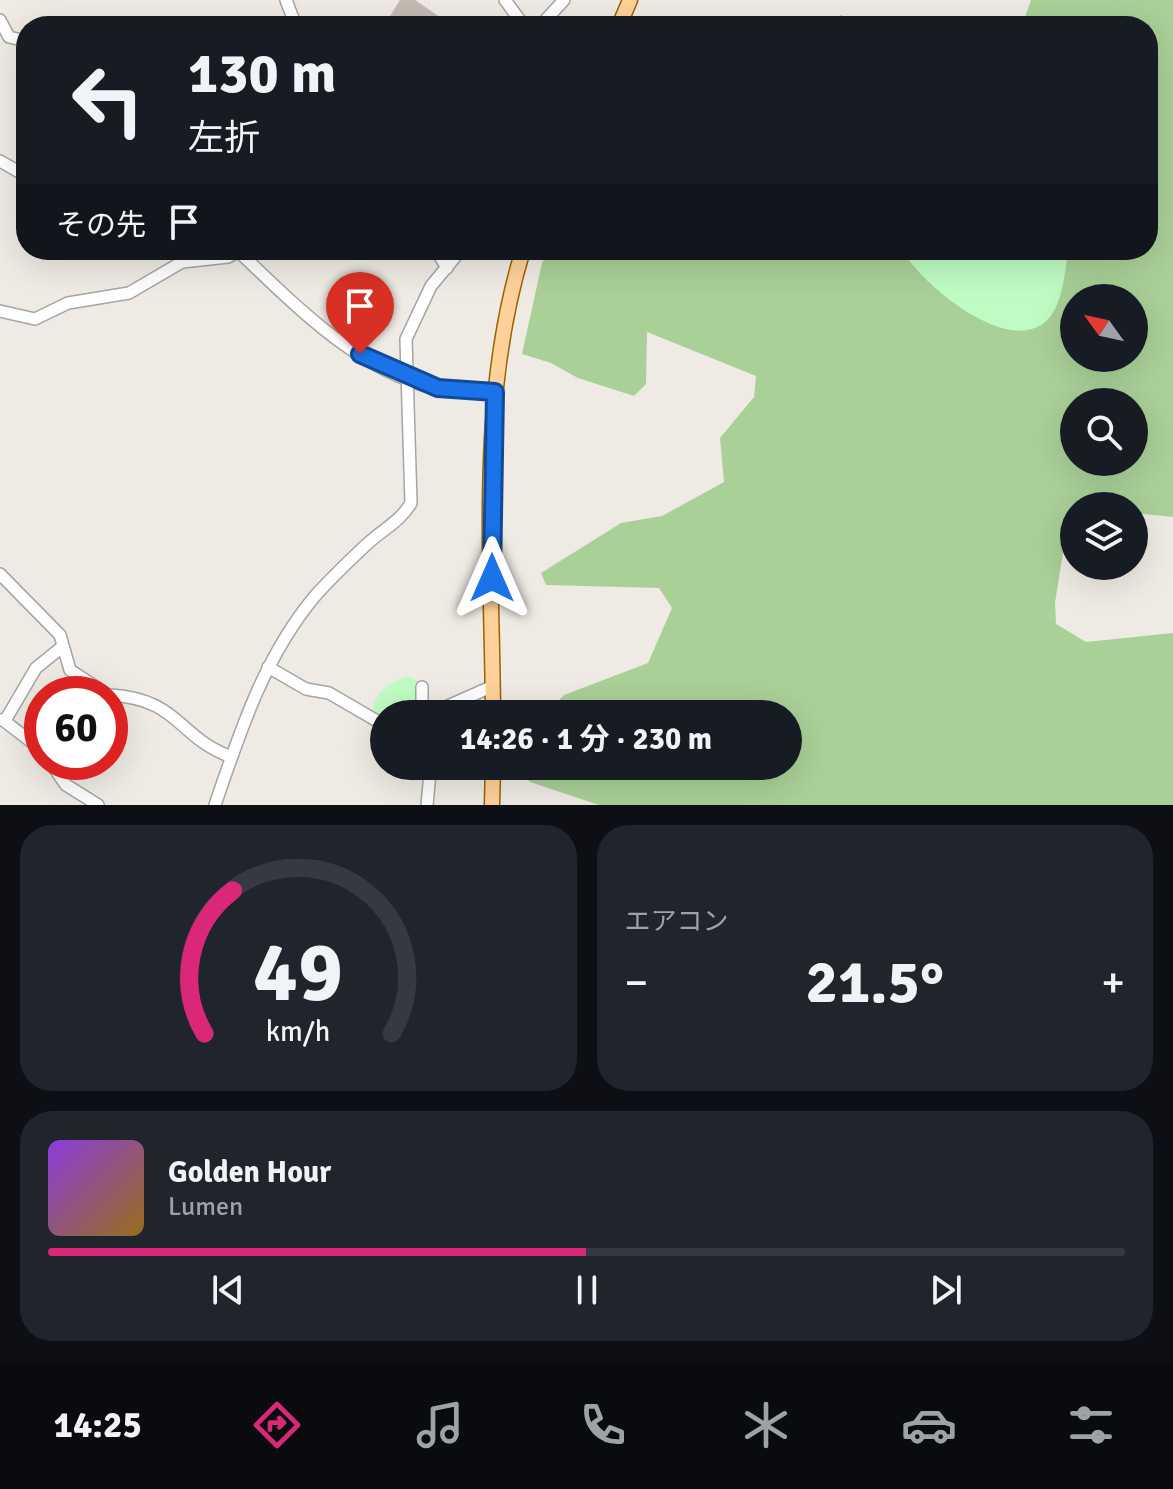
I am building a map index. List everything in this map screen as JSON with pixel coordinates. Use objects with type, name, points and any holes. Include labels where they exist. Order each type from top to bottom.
[{"type":"main road","points":[[493,700],[492,452],[495,392],[510,300],[520,260]]},
{"type":"main road","points":[[492,805],[493,780]]},
{"type":"street","points":[[549,16],[564,0]]},
{"type":"street","points":[[0,20],[9,37],[16,39]]},
{"type":"street","points":[[0,311],[35,319],[68,303],[129,293],[182,262],[200,260]]},
{"type":"street","points":[[250,260],[325,331],[360,354],[406,377],[451,391],[495,392]]},
{"type":"street","points":[[442,260],[447,268]]},
{"type":"street","points":[[215,805],[229,756],[268,667],[315,596],[366,545],[405,514],[411,503],[412,450],[406,339],[431,286],[453,260]]},
{"type":"street","points":[[0,574],[60,635],[70,670],[80,676]]},
{"type":"street","points":[[1,720],[6,719],[36,668],[62,647]]},
{"type":"street","points":[[268,667],[306,689],[329,693],[370,717]]},
{"type":"street","points":[[462,700],[493,686]]},
{"type":"street","points":[[422,687],[422,700]]},
{"type":"street","points":[[128,694],[165,709],[207,745],[229,756]]},
{"type":"street","points":[[1,720],[24,737]]},
{"type":"street","points":[[63,780],[98,805]]},
{"type":"street","points":[[427,805],[429,780]]},
{"type":"green space","points":[[1031,0],[1173,0],[1173,517],[1148,514],[1148,492],[1060,492],[1060,571],[1055,603],[1056,624],[1086,642],[1173,633],[1173,805],[599,805],[530,782],[528,780],[802,780],[802,700],[559,700],[564,695],[648,663],[672,608],[659,588],[546,585],[541,573],[621,523],[662,516],[724,482],[720,438],[754,397],[756,376],[647,332],[646,384],[634,396],[578,378],[551,363],[522,354],[544,260],[1158,260],[1158,16],[1025,16]]},
{"type":"green space","points":[[909,260],[1067,260],[1060,296],[1054,310],[1050,317],[1034,328],[1014,330],[992,325],[947,298]]},
{"type":"green space","points":[[408,676],[424,684],[423,700],[376,700],[395,681]]},
{"type":"building","points":[[400,0],[415,0],[438,16],[390,16]]},
{"type":"route","points":[[360,354],[387,369],[438,388],[495,392],[492,425],[492,578]]}]
